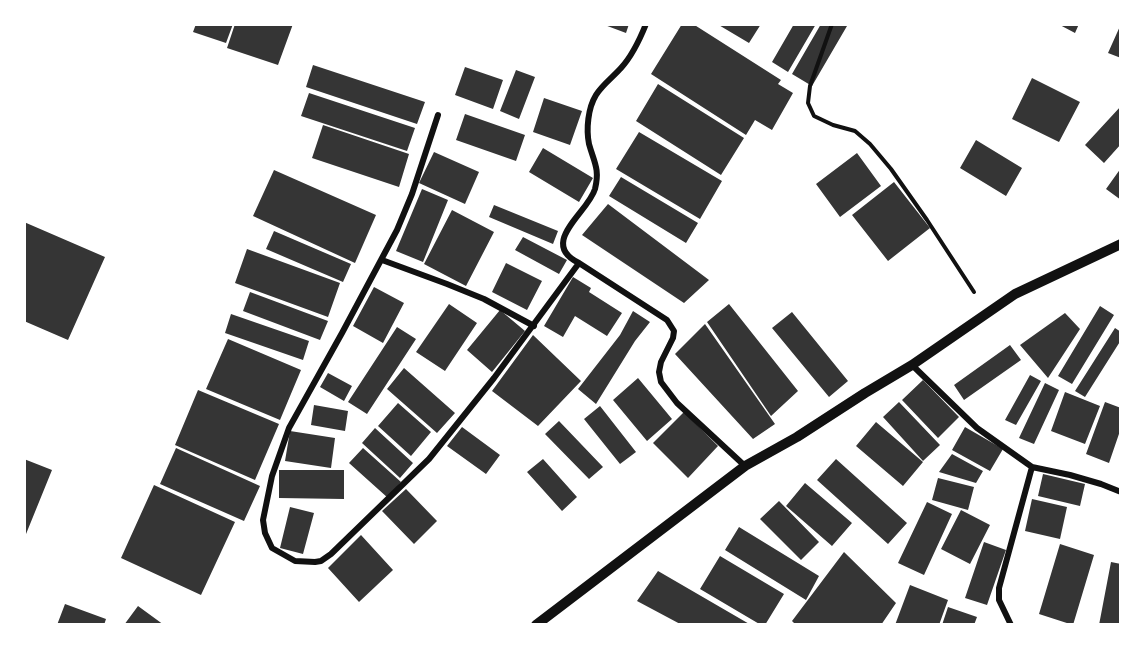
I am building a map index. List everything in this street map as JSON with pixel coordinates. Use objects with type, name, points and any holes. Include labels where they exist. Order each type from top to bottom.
[{"type":"street","points":[[646,24],[623,65],[596,95],[588,117],[589,143],[598,169],[595,190],[568,230],[563,241],[563,251],[569,258],[667,320],[674,331],[661,362],[659,372],[661,382],[677,403],[744,466]]},
{"type":"street","points":[[438,116],[412,194],[397,230],[289,428],[272,476],[263,520],[272,548],[295,561],[321,561],[331,554],[429,459],[534,326],[579,263]]},
{"type":"street","points":[[536,625],[744,466],[797,437],[912,365],[1015,294],[1121,244]]},
{"type":"street","points":[[382,260],[484,299],[534,326]]},
{"type":"street","points":[[912,365],[977,428],[1032,467],[1080,478],[1121,492]]},
{"type":"street","points":[[1011,625],[999,600],[999,588],[1032,467]]},
{"type":"path","points":[[832,24],[810,86],[808,103],[814,116],[855,131],[870,144],[927,220],[988,313]]},
{"type":"building","points":[[196,24],[233,24],[226,43],[193,32]]},
{"type":"building","points":[[235,24],[293,24],[278,65],[227,48]]},
{"type":"building","points":[[602,24],[629,24],[626,33]]},
{"type":"building","points":[[682,24],[693,24],[781,80],[778,84],[793,93],[772,130],[755,120],[746,135],[651,74]]},
{"type":"building","points":[[717,24],[761,24],[749,43]]},
{"type":"building","points":[[794,24],[816,24],[788,72],[772,62]]},
{"type":"building","points":[[821,24],[847,26],[812,86],[792,74]]},
{"type":"building","points":[[1058,24],[1079,24],[1075,33]]},
{"type":"building","points":[[1121,24],[1121,58],[1108,53]]},
{"type":"building","points":[[313,65],[425,102],[417,124],[306,87]]},
{"type":"building","points":[[465,67],[503,80],[493,109],[455,95]]},
{"type":"building","points":[[516,70],[535,77],[519,119],[500,111]]},
{"type":"building","points":[[1032,78],[1080,102],[1059,142],[1012,119]]},
{"type":"building","points":[[658,84],[744,138],[721,175],[636,121]]},
{"type":"building","points":[[309,93],[415,128],[407,151],[301,116]]},
{"type":"building","points":[[544,98],[582,111],[570,145],[533,132]]},
{"type":"building","points":[[1121,106],[1121,144],[1104,163],[1085,145]]},
{"type":"building","points":[[465,114],[525,135],[516,161],[456,140]]},
{"type":"building","points":[[323,125],[409,154],[399,187],[312,158]]},
{"type":"building","points":[[639,132],[722,181],[700,219],[616,169]]},
{"type":"building","points":[[976,140],[1022,168],[1006,196],[960,168]]},
{"type":"building","points":[[543,148],[593,178],[579,202],[529,172]]},
{"type":"building","points":[[434,152],[479,172],[465,204],[419,183]]},
{"type":"building","points":[[857,153],[881,186],[840,217],[816,184]]},
{"type":"building","points":[[1121,168],[1121,200],[1106,189]]},
{"type":"building","points":[[274,170],[376,215],[355,263],[253,216]]},
{"type":"building","points":[[621,177],[698,223],[686,243],[609,196]]},
{"type":"building","points":[[894,182],[930,228],[888,261],[852,215]]},
{"type":"building","points":[[422,189],[448,200],[423,262],[396,251]]},
{"type":"building","points":[[608,204],[709,280],[684,303],[582,235]]},
{"type":"building","points":[[494,205],[558,231],[553,244],[489,217]]},
{"type":"building","points":[[452,210],[494,232],[466,286],[424,264]]},
{"type":"building","points":[[24,222],[105,257],[68,340],[24,321]]},
{"type":"building","points":[[274,231],[351,264],[343,282],[266,249]]},
{"type":"building","points":[[523,237],[567,260],[559,274],[515,250]]},
{"type":"building","points":[[247,249],[340,283],[328,317],[235,283]]},
{"type":"building","points":[[506,263],[542,281],[527,310],[492,292]]},
{"type":"building","points":[[573,277],[591,288],[589,292],[622,313],[607,336],[575,316],[563,337],[544,326]]},
{"type":"building","points":[[374,287],[404,303],[383,343],[353,326]]},
{"type":"building","points":[[250,292],[328,321],[320,340],[243,311]]},
{"type":"building","points":[[449,304],[477,323],[445,371],[416,352]]},
{"type":"building","points":[[729,304],[798,391],[771,416],[707,322]]},
{"type":"building","points":[[1100,306],[1114,315],[1072,384],[1058,376]]},
{"type":"building","points":[[500,310],[525,331],[492,372],[467,350]]},
{"type":"building","points":[[633,311],[650,322],[635,341],[596,404],[578,389],[620,335]]},
{"type":"building","points":[[792,312],[848,381],[829,397],[772,328]]},
{"type":"building","points":[[1065,313],[1080,329],[1048,378],[1020,345]]},
{"type":"building","points":[[231,314],[309,341],[303,360],[225,333]]},
{"type":"building","points":[[705,324],[775,424],[753,439],[675,354]]},
{"type":"building","points":[[397,327],[416,339],[367,414],[348,402]]},
{"type":"building","points":[[1115,328],[1121,332],[1121,340],[1085,397],[1075,391]]},
{"type":"building","points":[[533,335],[581,381],[538,426],[492,391]]},
{"type":"building","points":[[228,339],[301,370],[280,420],[206,389]]},
{"type":"building","points":[[1010,345],[1021,360],[964,400],[954,385]]},
{"type":"building","points":[[404,368],[455,413],[437,433],[387,389]]},
{"type":"building","points":[[328,373],[352,386],[344,401],[320,387]]},
{"type":"building","points":[[1030,375],[1041,381],[1016,425],[1005,420]]},
{"type":"building","points":[[638,378],[672,419],[647,441],[613,400]]},
{"type":"building","points":[[923,380],[959,417],[938,438],[902,400]]},
{"type":"building","points":[[1045,383],[1059,390],[1034,444],[1019,438]]},
{"type":"building","points":[[198,390],[279,424],[255,480],[175,445]]},
{"type":"building","points":[[1065,392],[1100,406],[1085,444],[1051,431]]},
{"type":"building","points":[[899,402],[940,445],[923,461],[883,417]]},
{"type":"building","points":[[1105,402],[1121,408],[1121,428],[1109,463],[1086,454]]},
{"type":"building","points":[[398,403],[431,432],[411,456],[378,426]]},
{"type":"building","points":[[314,405],[348,411],[345,431],[311,425]]},
{"type":"building","points":[[600,406],[636,452],[620,464],[584,419]]},
{"type":"building","points":[[684,412],[718,446],[688,478],[653,443]]},
{"type":"building","points":[[559,421],[603,467],[589,479],[545,434]]},
{"type":"building","points":[[876,422],[923,462],[903,486],[856,446]]},
{"type":"building","points":[[462,427],[500,455],[486,474],[447,446]]},
{"type":"building","points":[[965,427],[1003,449],[990,471],[952,450]]},
{"type":"building","points":[[375,428],[413,463],[400,478],[362,443]]},
{"type":"building","points":[[290,431],[335,438],[331,468],[285,461]]},
{"type":"building","points":[[176,448],[260,486],[244,521],[160,484]]},
{"type":"building","points":[[363,448],[401,482],[388,498],[349,463]]},
{"type":"building","points":[[952,454],[983,471],[976,483],[939,472]]},
{"type":"building","points":[[24,459],[52,470],[24,539]]},
{"type":"building","points":[[543,459],[577,497],[562,511],[527,472]]},
{"type":"building","points":[[836,459],[907,523],[888,544],[817,480]]},
{"type":"building","points":[[279,470],[344,470],[344,499],[279,498]]},
{"type":"building","points":[[1043,474],[1085,484],[1080,506],[1038,496]]},
{"type":"building","points":[[938,478],[974,487],[968,510],[932,500]]},
{"type":"building","points":[[805,483],[852,523],[832,546],[786,506]]},
{"type":"building","points":[[154,485],[235,522],[201,595],[121,558]]},
{"type":"building","points":[[406,489],[437,521],[414,544],[382,511]]},
{"type":"building","points":[[1032,499],[1067,507],[1060,539],[1025,531]]},
{"type":"building","points":[[779,501],[819,542],[801,560],[760,519]]},
{"type":"building","points":[[927,502],[952,514],[924,575],[898,563]]},
{"type":"building","points":[[290,507],[314,513],[303,554],[280,548]]},
{"type":"building","points":[[961,510],[990,525],[970,564],[941,549]]},
{"type":"building","points":[[739,527],[819,576],[806,600],[725,550]]},
{"type":"building","points":[[361,535],[393,570],[359,602],[328,568]]},
{"type":"building","points":[[984,542],[1006,550],[987,605],[965,598]]},
{"type":"building","points":[[1060,544],[1094,555],[1073,625],[1039,614]]},
{"type":"building","points":[[844,552],[896,603],[881,625],[796,625],[792,621]]},
{"type":"building","points":[[720,556],[784,594],[765,625],[761,625],[700,589]]},
{"type":"building","points":[[1111,562],[1121,564],[1121,625],[1099,625]]},
{"type":"building","points":[[658,571],[751,625],[682,625],[637,601]]},
{"type":"building","points":[[910,585],[948,600],[939,625],[895,625]]},
{"type":"building","points":[[65,604],[106,619],[104,625],[57,625]]},
{"type":"building","points":[[138,606],[164,625],[124,625]]},
{"type":"building","points":[[948,607],[977,617],[974,625],[942,625]]}]
